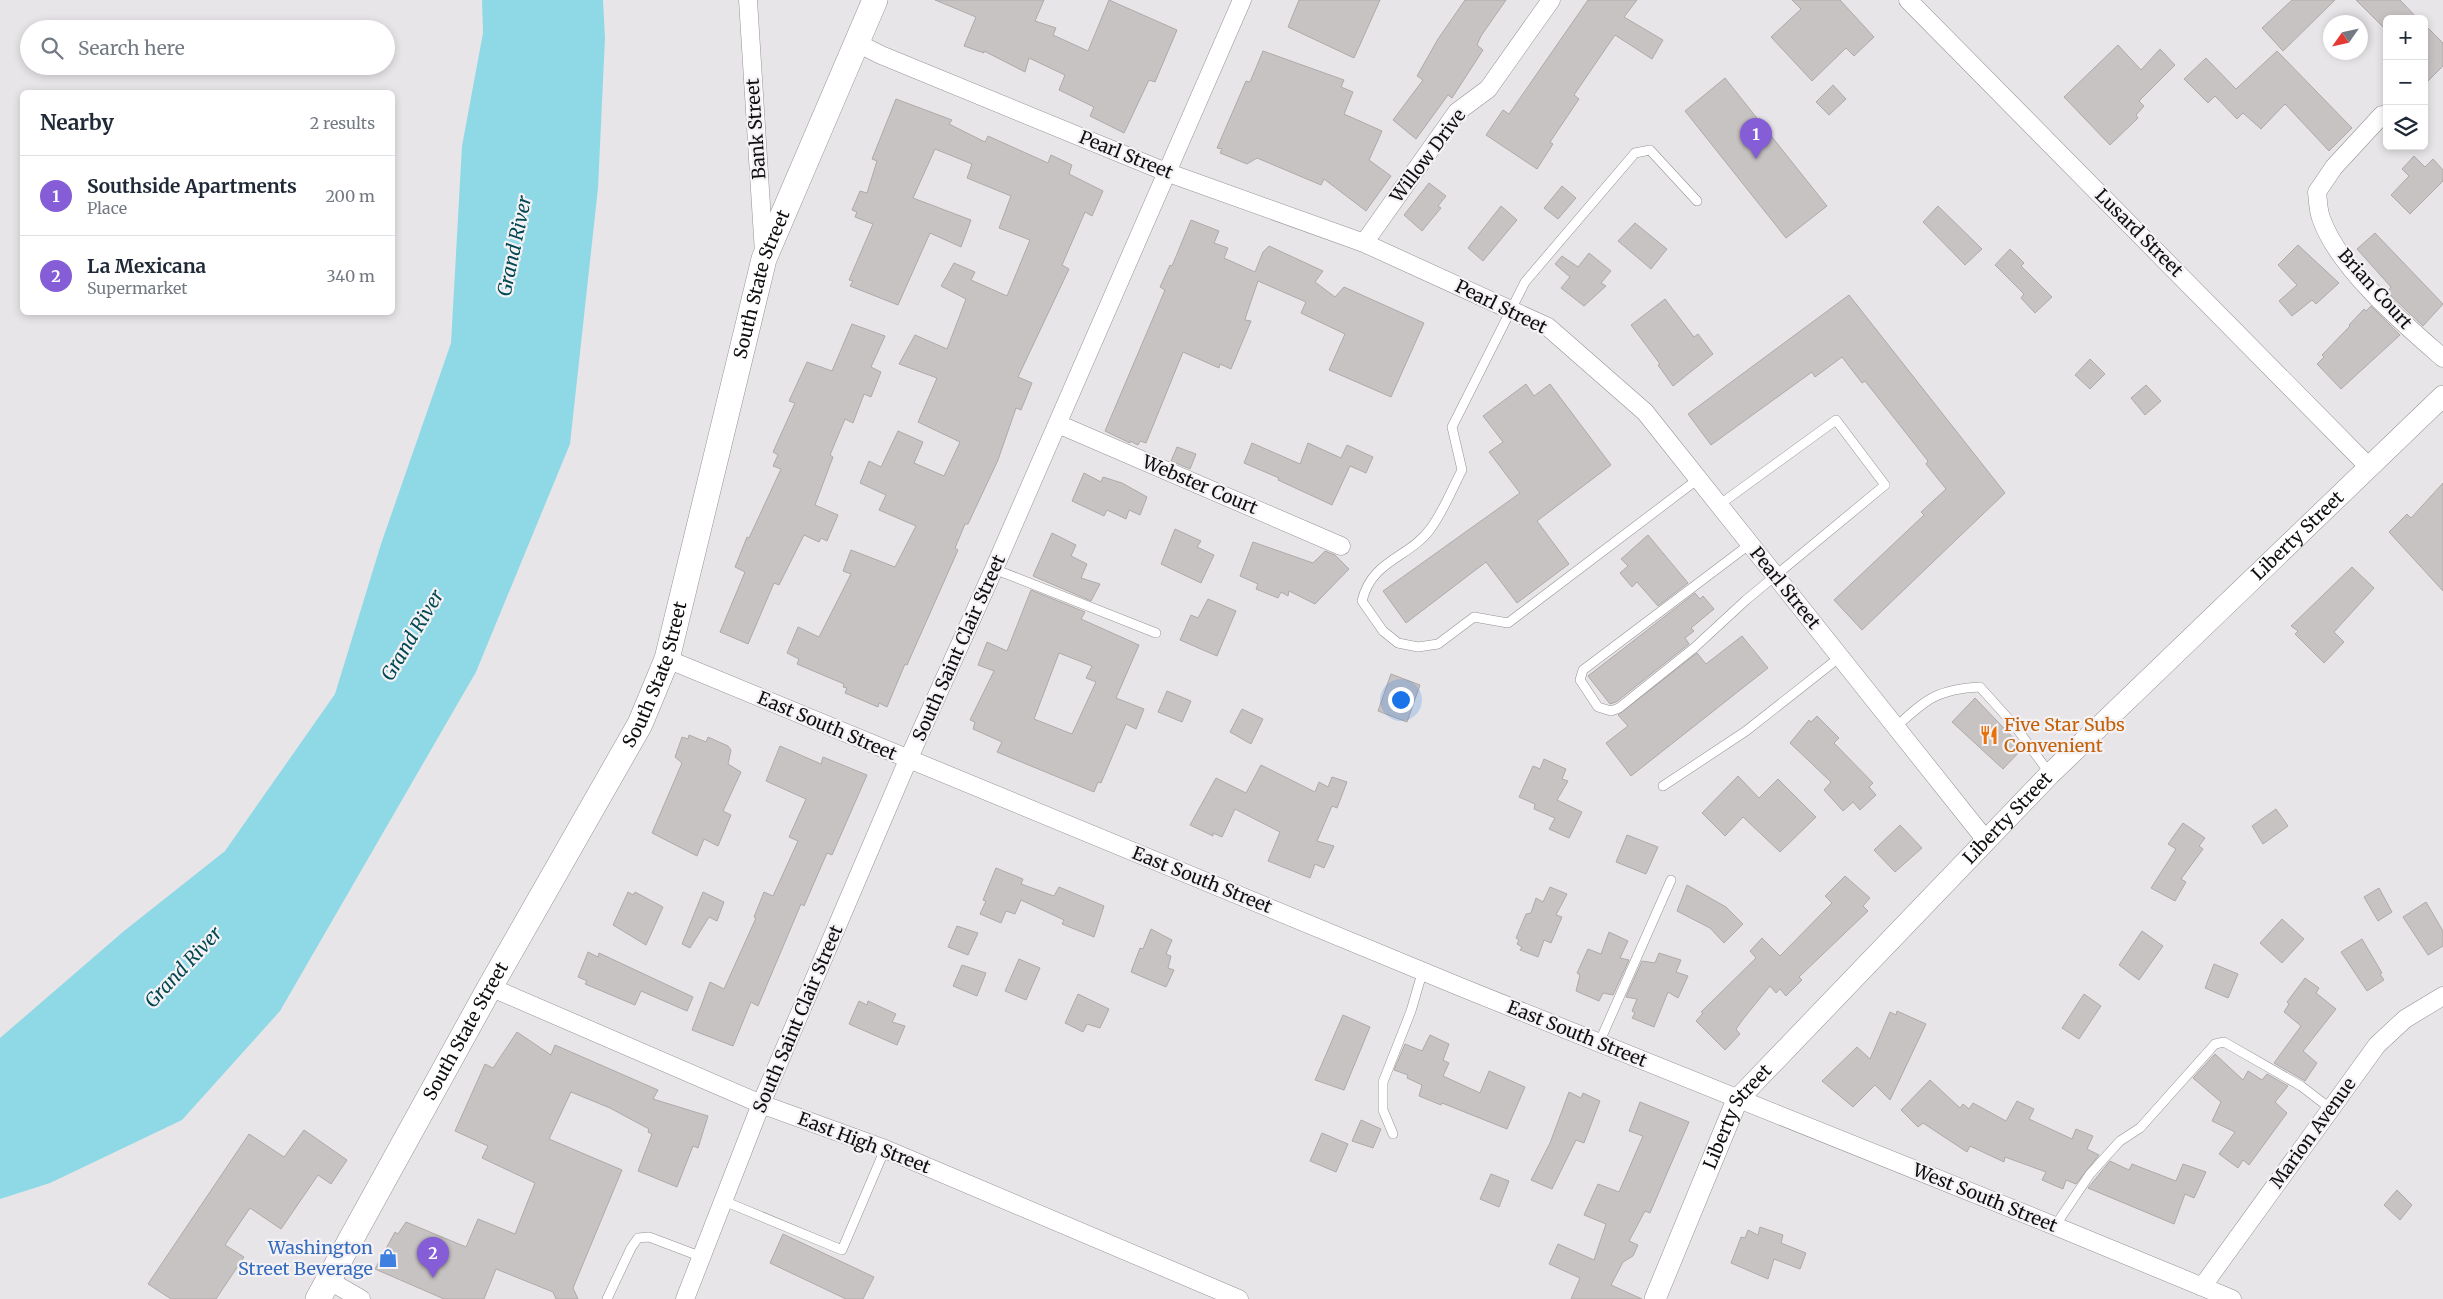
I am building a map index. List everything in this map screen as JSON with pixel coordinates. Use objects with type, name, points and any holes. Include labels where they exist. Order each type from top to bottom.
[{"type":"main road","name":"South State Street","points":[[323,1290],[490,987],[640,724],[667,659],[764,258],[875,0]]},
{"type":"street","name":"Bank Street","points":[[748,0],[764,258]]},
{"type":"street","name":"South Saint Clair Street","points":[[685,1299],[761,1104],[908,760],[1058,424],[1242,0]]},
{"type":"street","name":"Willow Drive","points":[[1364,243],[1457,112],[1488,89],[1551,0]]},
{"type":"street","name":"Lusard Street","points":[[1908,0],[2369,467]]},
{"type":"street","name":"Pearl Street","points":[[857,43],[890,59],[1166,172],[1364,243],[1548,327],[1645,412],[1985,839]]},
{"type":"street","name":"Brian Court","points":[[2382,114],[2334,167],[2317,192],[2321,218],[2338,252],[2356,274],[2406,326],[2443,358]]},
{"type":"street","name":"Liberty Street","points":[[1655,1299],[1737,1100],[1985,839],[2050,774],[2443,396]]},
{"type":"street","name":"Webster Court","points":[[1058,424],[1341,546]]},
{"type":"street","name":"East South Street","points":[[667,659],[908,760],[1737,1100]]},
{"type":"street","name":"East High Street","points":[[490,987],[761,1104],[885,1149],[1239,1299]]},
{"type":"street","name":"Marion Avenue","points":[[2202,1287],[2377,1045],[2405,1019],[2443,996]]},
{"type":"street","name":"West South Street","points":[[1737,1100],[2055,1226],[2232,1299]]},
{"type":"street","points":[[323,1290],[361,1299]]},
{"type":"lane","points":[[1696,201],[1650,150],[1635,153],[1525,282],[1452,426],[1462,470],[1458,478],[1431,529],[1401,555],[1376,571],[1366,586],[1362,601],[1383,631],[1398,643],[1418,647],[1438,644],[1474,617],[1508,623],[1698,479]]},
{"type":"lane","points":[[1719,505],[1836,420],[1885,485],[1746,600],[1694,648],[1619,708],[1611,711],[1598,707],[1580,680],[1583,670],[1750,544]]},
{"type":"lane","points":[[994,569],[1156,633]]},
{"type":"lane","points":[[1663,786],[1746,731],[1840,657]]},
{"type":"lane","points":[[1896,727],[1923,701],[1943,692],[1980,687],[2015,726],[2050,774]]},
{"type":"lane","points":[[1599,1043],[1671,880]]},
{"type":"lane","points":[[1393,1134],[1384,1110],[1382,1082],[1411,1011],[1423,970]]},
{"type":"lane","points":[[2055,1226],[2090,1174],[2120,1141],[2140,1128],[2215,1044],[2224,1042],[2301,1086],[2331,1109]]},
{"type":"lane","points":[[724,1201],[842,1250],[885,1149]]},
{"type":"lane","points":[[607,1299],[630,1248],[638,1238],[649,1237],[702,1258]]},
{"type":"water","name":"Grand River","points":[[482,0],[603,0],[605,38],[598,188],[570,444],[476,672],[280,1011],[182,1120],[50,1183],[0,1199],[0,1038],[124,931],[225,851],[335,694],[381,544],[451,343],[462,146],[483,33]]},
{"type":"building","points":[[935,0],[1044,0],[1035,21],[1056,28],[1053,35],[1088,51],[1109,0],[1177,30],[1155,82],[1149,80],[1124,133],[1090,116],[1094,107],[1059,90],[1065,75],[1029,58],[1025,72],[984,51],[984,53],[964,46],[976,17]]},
{"type":"building","points":[[1299,0],[1380,0],[1354,58],[1288,27]]},
{"type":"building","points":[[1465,0],[1506,0],[1481,36],[1477,45],[1483,50],[1452,98],[1448,95],[1416,139],[1393,120],[1423,80],[1417,76],[1438,39]]},
{"type":"building","points":[[1588,0],[1637,0],[1624,17],[1663,40],[1652,59],[1615,35],[1574,95],[1579,99],[1550,142],[1553,144],[1537,169],[1486,135],[1503,110],[1509,114]]},
{"type":"building","points":[[1792,0],[1840,0],[1874,37],[1854,56],[1846,48],[1812,81],[1771,37],[1801,9]]},
{"type":"building","points":[[2292,0],[2335,0],[2283,51],[2262,28]]},
{"type":"building","points":[[2356,0],[2400,0],[2414,15],[2383,15],[2383,27]]},
{"type":"building","points":[[2428,28],[2443,43],[2443,66],[2428,81]]},
{"type":"building","points":[[2118,45],[2141,70],[2160,49],[2175,65],[2139,101],[2144,106],[2136,115],[2138,118],[2110,145],[2064,97]]},
{"type":"building","points":[[1263,51],[1344,80],[1341,87],[1353,92],[1344,114],[1382,131],[1369,160],[1391,176],[1366,211],[1324,179],[1321,185],[1257,158],[1247,164],[1220,153],[1222,149],[1217,148],[1246,81],[1250,82]]},
{"type":"building","points":[[2277,51],[2352,128],[2329,151],[2285,104],[2261,129],[2243,113],[2237,119],[2215,96],[2208,103],[2184,79],[2206,58],[2236,89]]},
{"type":"building","points":[[1725,78],[1827,206],[1786,238],[1685,111]]},
{"type":"building","points":[[1833,85],[1846,99],[1829,115],[1816,102]]},
{"type":"building","points":[[896,99],[952,120],[949,124],[985,142],[988,136],[1048,163],[1051,155],[1072,165],[1069,174],[1103,191],[1092,216],[1085,212],[1062,265],[1069,269],[1018,377],[1032,383],[1021,410],[1016,408],[998,460],[968,524],[965,524],[955,548],[958,550],[887,707],[879,703],[878,707],[845,693],[847,688],[843,687],[844,684],[797,664],[799,659],[787,653],[798,627],[819,637],[851,574],[843,571],[851,550],[895,567],[916,526],[879,510],[886,495],[860,483],[869,461],[881,467],[898,431],[923,442],[914,463],[944,476],[960,442],[918,422],[937,378],[899,364],[915,335],[947,349],[966,299],[941,286],[954,263],[975,272],[971,280],[1007,296],[1030,240],[999,228],[1011,196],[967,178],[972,164],[935,149],[913,198],[971,220],[961,247],[930,233],[898,305],[850,286],[853,281],[849,280],[873,224],[855,217],[857,212],[852,210],[860,191],[867,193],[877,161],[872,159]]},
{"type":"building","points":[[2414,156],[2425,167],[2433,159],[2443,170],[2443,181],[2410,214],[2391,195],[2409,176],[2402,169]]},
{"type":"building","points":[[1429,183],[1446,196],[1438,206],[1441,208],[1422,231],[1404,215]]},
{"type":"building","points":[[1562,186],[1576,198],[1558,219],[1544,208]]},
{"type":"building","points":[[1501,206],[1517,220],[1483,261],[1468,248]]},
{"type":"building","points":[[1938,206],[1982,249],[1965,265],[1923,222]]},
{"type":"building","points":[[1191,220],[1219,231],[1214,243],[1228,248],[1224,258],[1255,272],[1263,252],[1269,246],[1323,271],[1315,282],[1335,297],[1344,287],[1424,323],[1391,397],[1329,370],[1345,334],[1301,313],[1306,302],[1258,281],[1245,320],[1251,321],[1231,369],[1220,364],[1219,368],[1183,352],[1146,443],[1140,441],[1138,445],[1130,441],[1130,443],[1105,431],[1165,290],[1160,287],[1170,265],[1172,266]]},
{"type":"building","points":[[1635,223],[1667,249],[1651,269],[1618,241]]},
{"type":"building","points":[[2375,233],[2443,304],[2423,326],[2387,292],[2391,287],[2357,249]]},
{"type":"building","points":[[2298,245],[2339,283],[2316,304],[2312,300],[2292,316],[2279,301],[2297,285],[2278,265]]},
{"type":"building","points":[[2010,249],[2024,263],[2021,266],[2052,297],[2035,313],[2021,298],[2024,294],[1995,265]]},
{"type":"building","points":[[1589,253],[1611,271],[1601,283],[1606,286],[1584,306],[1561,288],[1570,277],[1555,264],[1562,256],[1578,267]]},
{"type":"building","points":[[1849,295],[2005,493],[1862,630],[1834,600],[1924,515],[1921,512],[1946,489],[1926,464],[1928,461],[1865,381],[1862,383],[1842,357],[1815,377],[1812,372],[1711,445],[1688,414]]},
{"type":"building","points":[[1665,299],[1694,337],[1698,334],[1713,354],[1673,386],[1658,365],[1660,364],[1631,325]]},
{"type":"building","points":[[2371,306],[2400,335],[2341,389],[2317,364],[2324,357],[2322,355],[2349,325],[2364,309],[2366,311]]},
{"type":"building","points":[[852,324],[885,336],[871,367],[881,372],[871,397],[864,394],[853,423],[845,419],[830,455],[833,457],[815,505],[838,515],[827,541],[821,538],[819,542],[804,535],[779,585],[774,583],[748,644],[720,632],[745,572],[735,567],[747,537],[749,538],[781,469],[773,466],[778,455],[773,452],[795,403],[789,401],[807,362],[832,371]]},
{"type":"building","points":[[2090,359],[2105,374],[2090,389],[2075,375]]},
{"type":"building","points":[[1526,384],[1534,396],[1550,384],[1611,465],[1537,521],[1569,564],[1517,603],[1486,562],[1406,623],[1383,591],[1520,493],[1489,452],[1503,442],[1483,416]]},
{"type":"building","points":[[2146,385],[2161,401],[2145,415],[2131,398]]},
{"type":"building","points":[[1252,443],[1300,464],[1308,443],[1341,458],[1347,445],[1373,457],[1366,473],[1350,466],[1332,505],[1278,480],[1279,478],[1244,463]]},
{"type":"building","points":[[1177,447],[1196,454],[1190,469],[1171,461]]},
{"type":"building","points":[[1084,473],[1101,482],[1103,477],[1122,483],[1147,497],[1140,515],[1129,510],[1126,519],[1107,510],[1104,516],[1072,501]]},
{"type":"building","points":[[2443,483],[2443,591],[2389,532],[2407,514],[2411,518]]},
{"type":"building","points":[[1175,529],[1201,541],[1197,547],[1214,555],[1201,583],[1161,564]]},
{"type":"building","points":[[1052,533],[1076,545],[1071,556],[1087,564],[1081,578],[1100,584],[1091,601],[1033,576]]},
{"type":"building","points":[[1648,535],[1688,583],[1658,606],[1637,582],[1632,587],[1620,573],[1628,566],[1621,559]]},
{"type":"building","points":[[1253,542],[1313,563],[1325,551],[1335,555],[1349,569],[1315,604],[1289,591],[1288,596],[1281,592],[1278,598],[1256,589],[1258,584],[1240,576]]},
{"type":"building","points":[[2352,567],[2374,588],[2334,632],[2344,642],[2324,663],[2295,634],[2298,631],[2291,626]]},
{"type":"building","points":[[1031,590],[1085,612],[1081,619],[1139,645],[1116,698],[1144,709],[1136,729],[1126,724],[1101,783],[1098,782],[1094,792],[997,752],[1002,742],[973,729],[975,722],[970,720],[994,671],[978,665],[987,642],[1007,651]],"holes":[[[1059,653],[1092,666],[1086,678],[1096,682],[1072,734],[1034,719]]]},
{"type":"building","points":[[1695,593],[1700,599],[1703,596],[1714,609],[1691,628],[1694,631],[1685,638],[1689,644],[1616,702],[1610,704],[1588,676]]},
{"type":"building","points":[[1208,599],[1236,611],[1217,656],[1180,640],[1191,615],[1198,618]]},
{"type":"building","points":[[1742,636],[1768,668],[1631,776],[1606,743],[1628,726],[1618,715],[1697,653],[1706,664]]},
{"type":"building","points":[[1391,674],[1420,685],[1407,722],[1378,711]]},
{"type":"building","points":[[1167,691],[1191,701],[1182,722],[1158,712]]},
{"type":"building","name":"Five Star Subs Convenient","points":[[1975,698],[2023,748],[2003,769],[1952,722]]},
{"type":"building","points":[[1242,709],[1263,719],[1251,744],[1230,732]]},
{"type":"building","points":[[1817,716],[1839,738],[1834,743],[1873,783],[1869,787],[1876,795],[1860,810],[1853,802],[1843,811],[1824,790],[1831,782],[1790,743],[1809,720],[1811,722]]},
{"type":"building","points":[[689,735],[706,742],[708,737],[728,746],[731,750],[728,764],[741,772],[723,811],[731,815],[718,846],[704,839],[697,856],[652,833],[682,763],[675,757],[682,737],[688,739]]},
{"type":"building","points":[[780,746],[821,764],[823,757],[867,775],[832,855],[827,853],[804,906],[801,904],[758,1006],[751,1002],[733,1046],[692,1030],[710,982],[724,989],[756,918],[754,917],[764,892],[773,896],[798,841],[789,837],[806,799],[766,781]]},
{"type":"building","points":[[1544,759],[1566,769],[1562,779],[1568,781],[1557,800],[1582,812],[1569,838],[1549,829],[1555,818],[1534,809],[1535,804],[1519,797],[1533,766],[1540,769]]},
{"type":"building","points":[[1261,765],[1315,792],[1319,782],[1328,787],[1332,777],[1347,782],[1337,808],[1332,806],[1317,841],[1334,846],[1324,868],[1315,864],[1310,878],[1268,861],[1280,832],[1235,809],[1222,837],[1213,833],[1213,836],[1190,825],[1216,778],[1246,793]]},
{"type":"building","points":[[1738,776],[1759,798],[1778,779],[1816,817],[1780,852],[1743,817],[1725,836],[1702,813]]},
{"type":"building","points":[[2276,809],[2288,826],[2263,844],[2252,826]]},
{"type":"building","points":[[2183,823],[2205,838],[2199,846],[2203,849],[2181,879],[2186,882],[2175,901],[2151,888],[2176,849],[2168,844]]},
{"type":"building","points":[[1900,825],[1922,848],[1895,872],[1874,850]]},
{"type":"building","points":[[1627,835],[1658,847],[1646,874],[1616,862]]},
{"type":"building","points":[[996,868],[1023,879],[1021,884],[1054,896],[1059,887],[1104,906],[1094,937],[1062,924],[1064,920],[1021,900],[1015,914],[1006,911],[1001,923],[980,914],[986,901],[983,900]]},
{"type":"building","points":[[1845,876],[1870,898],[1863,906],[1868,911],[1799,977],[1802,980],[1786,996],[1780,989],[1776,993],[1770,986],[1736,1029],[1740,1034],[1725,1050],[1696,1021],[1703,1013],[1701,1012],[1756,958],[1750,951],[1762,938],[1780,956],[1832,903],[1825,896]]},
{"type":"building","points":[[1687,885],[1726,907],[1743,924],[1724,943],[1710,928],[1677,911]]},
{"type":"building","points":[[1550,887],[1567,894],[1556,915],[1562,917],[1551,943],[1544,940],[1538,957],[1520,950],[1522,947],[1517,944],[1519,940],[1516,938],[1526,914],[1531,913],[1536,898],[1543,902]]},
{"type":"building","points":[[2379,888],[2392,912],[2378,921],[2364,897]]},
{"type":"building","points":[[628,892],[633,895],[635,892],[663,907],[646,945],[613,925]]},
{"type":"building","points":[[703,892],[724,902],[717,921],[709,917],[690,948],[682,944]]},
{"type":"building","points":[[2426,902],[2443,931],[2443,946],[2428,955],[2403,917]]},
{"type":"building","points":[[2282,919],[2304,939],[2282,963],[2260,943]]},
{"type":"building","points":[[957,926],[978,933],[968,955],[948,947]]},
{"type":"building","points":[[1151,929],[1172,940],[1166,954],[1171,956],[1168,968],[1174,970],[1166,987],[1131,972],[1140,948],[1143,949]]},
{"type":"building","points":[[2142,931],[2163,946],[2139,980],[2119,965]]},
{"type":"building","points":[[1609,932],[1628,941],[1620,958],[1629,960],[1613,995],[1603,993],[1599,1001],[1576,991],[1580,975],[1577,973],[1588,949],[1601,954]]},
{"type":"building","points":[[2362,939],[2382,973],[2380,974],[2384,980],[2367,991],[2341,952]]},
{"type":"building","points":[[588,952],[598,957],[599,953],[693,997],[687,1011],[641,991],[635,1005],[585,984],[587,981],[578,977]]},
{"type":"building","points":[[1659,953],[1681,960],[1676,972],[1688,976],[1678,998],[1668,992],[1654,1027],[1632,1018],[1635,1013],[1632,1011],[1637,999],[1626,997],[1642,961],[1655,963]]},
{"type":"building","points":[[1019,959],[1040,968],[1026,1000],[1005,991]]},
{"type":"building","points":[[2214,964],[2238,974],[2228,998],[2205,988]]},
{"type":"building","points":[[962,965],[986,973],[977,996],[953,986]]},
{"type":"building","points":[[2305,978],[2319,988],[2316,993],[2336,1009],[2303,1051],[2317,1063],[2305,1081],[2274,1063],[2301,1026],[2284,1012],[2289,1004],[2287,1002]]},
{"type":"building","points":[[1078,994],[1109,1009],[1100,1028],[1087,1024],[1083,1032],[1065,1023]]},
{"type":"building","points":[[2084,994],[2101,1006],[2079,1039],[2062,1028]]},
{"type":"building","points":[[859,1001],[867,1005],[868,1001],[896,1014],[892,1022],[905,1026],[897,1045],[849,1024]]},
{"type":"building","points":[[1897,1011],[1926,1024],[1890,1100],[1875,1085],[1853,1107],[1822,1081],[1857,1047],[1870,1059],[1890,1012],[1896,1015]]},
{"type":"building","points":[[1343,1015],[1370,1027],[1344,1090],[1315,1080]]},
{"type":"building","points":[[517,1032],[551,1055],[555,1045],[658,1090],[653,1099],[708,1116],[698,1148],[693,1146],[677,1187],[638,1171],[652,1134],[648,1132],[649,1129],[610,1108],[571,1092],[549,1139],[622,1170],[573,1288],[578,1299],[556,1299],[553,1292],[496,1269],[484,1299],[444,1299],[375,1269],[395,1232],[398,1234],[406,1222],[466,1247],[478,1219],[515,1234],[535,1183],[482,1158],[488,1146],[455,1131],[485,1064],[493,1068]]},
{"type":"building","points":[[1430,1035],[1449,1044],[1443,1060],[1449,1063],[1443,1076],[1480,1093],[1489,1071],[1525,1087],[1507,1129],[1442,1103],[1441,1105],[1419,1096],[1422,1085],[1407,1078],[1408,1075],[1394,1070],[1405,1044],[1422,1051]]},
{"type":"building","points":[[2215,1054],[2243,1080],[2248,1071],[2262,1080],[2267,1074],[2288,1086],[2275,1102],[2287,1113],[2249,1165],[2243,1160],[2238,1168],[2219,1154],[2235,1132],[2212,1121],[2221,1102],[2193,1078]]},
{"type":"building","points":[[1930,1080],[1960,1108],[1963,1104],[1969,1109],[1973,1103],[2006,1121],[2017,1101],[2034,1109],[2029,1119],[2072,1139],[2076,1129],[2093,1136],[2087,1149],[2099,1155],[2076,1184],[2066,1180],[2063,1189],[2042,1180],[2046,1172],[2005,1157],[2004,1162],[1970,1146],[1967,1152],[1923,1123],[1918,1127],[1901,1110]]},
{"type":"building","points":[[1569,1092],[1581,1098],[1583,1093],[1600,1101],[1584,1143],[1576,1140],[1552,1189],[1531,1180],[1550,1143]]},
{"type":"building","points":[[1640,1102],[1689,1122],[1650,1213],[1645,1211],[1629,1241],[1638,1245],[1633,1256],[1623,1262],[1611,1285],[1642,1299],[1571,1299],[1580,1278],[1549,1264],[1558,1244],[1594,1260],[1606,1224],[1584,1215],[1598,1184],[1619,1192],[1643,1136],[1629,1131]]},
{"type":"building","points":[[1361,1120],[1381,1129],[1373,1148],[1352,1141]]},
{"type":"building","points":[[304,1130],[347,1160],[331,1184],[318,1175],[281,1229],[250,1208],[225,1245],[244,1257],[216,1299],[171,1299],[148,1284],[249,1134],[284,1157]]},
{"type":"building","points":[[1322,1133],[1348,1144],[1336,1172],[1310,1161]]},
{"type":"building","points":[[2110,1161],[2129,1170],[2132,1164],[2176,1181],[2183,1164],[2206,1172],[2194,1198],[2185,1194],[2174,1224],[2088,1188]]},
{"type":"building","points":[[1491,1174],[1509,1181],[1499,1207],[1480,1199]]},
{"type":"building","points":[[2397,1190],[2412,1205],[2400,1220],[2384,1205]]},
{"type":"building","points":[[1760,1227],[1783,1235],[1781,1243],[1806,1253],[1800,1269],[1774,1259],[1768,1279],[1731,1263],[1741,1237],[1745,1238],[1748,1230],[1758,1235]]},
{"type":"building","points":[[783,1234],[874,1277],[863,1299],[846,1299],[770,1263]]},
{"type":"place","name":"Southside Apartments","points":[[1756,159]]},
{"type":"place","name":"Five Star Subs Convenient","points":[[1989,735]]},
{"type":"place","name":"Washington Street Beverage","points":[[388,1258]]},
{"type":"place","name":"La Mexicana","points":[[433,1278]]}]
